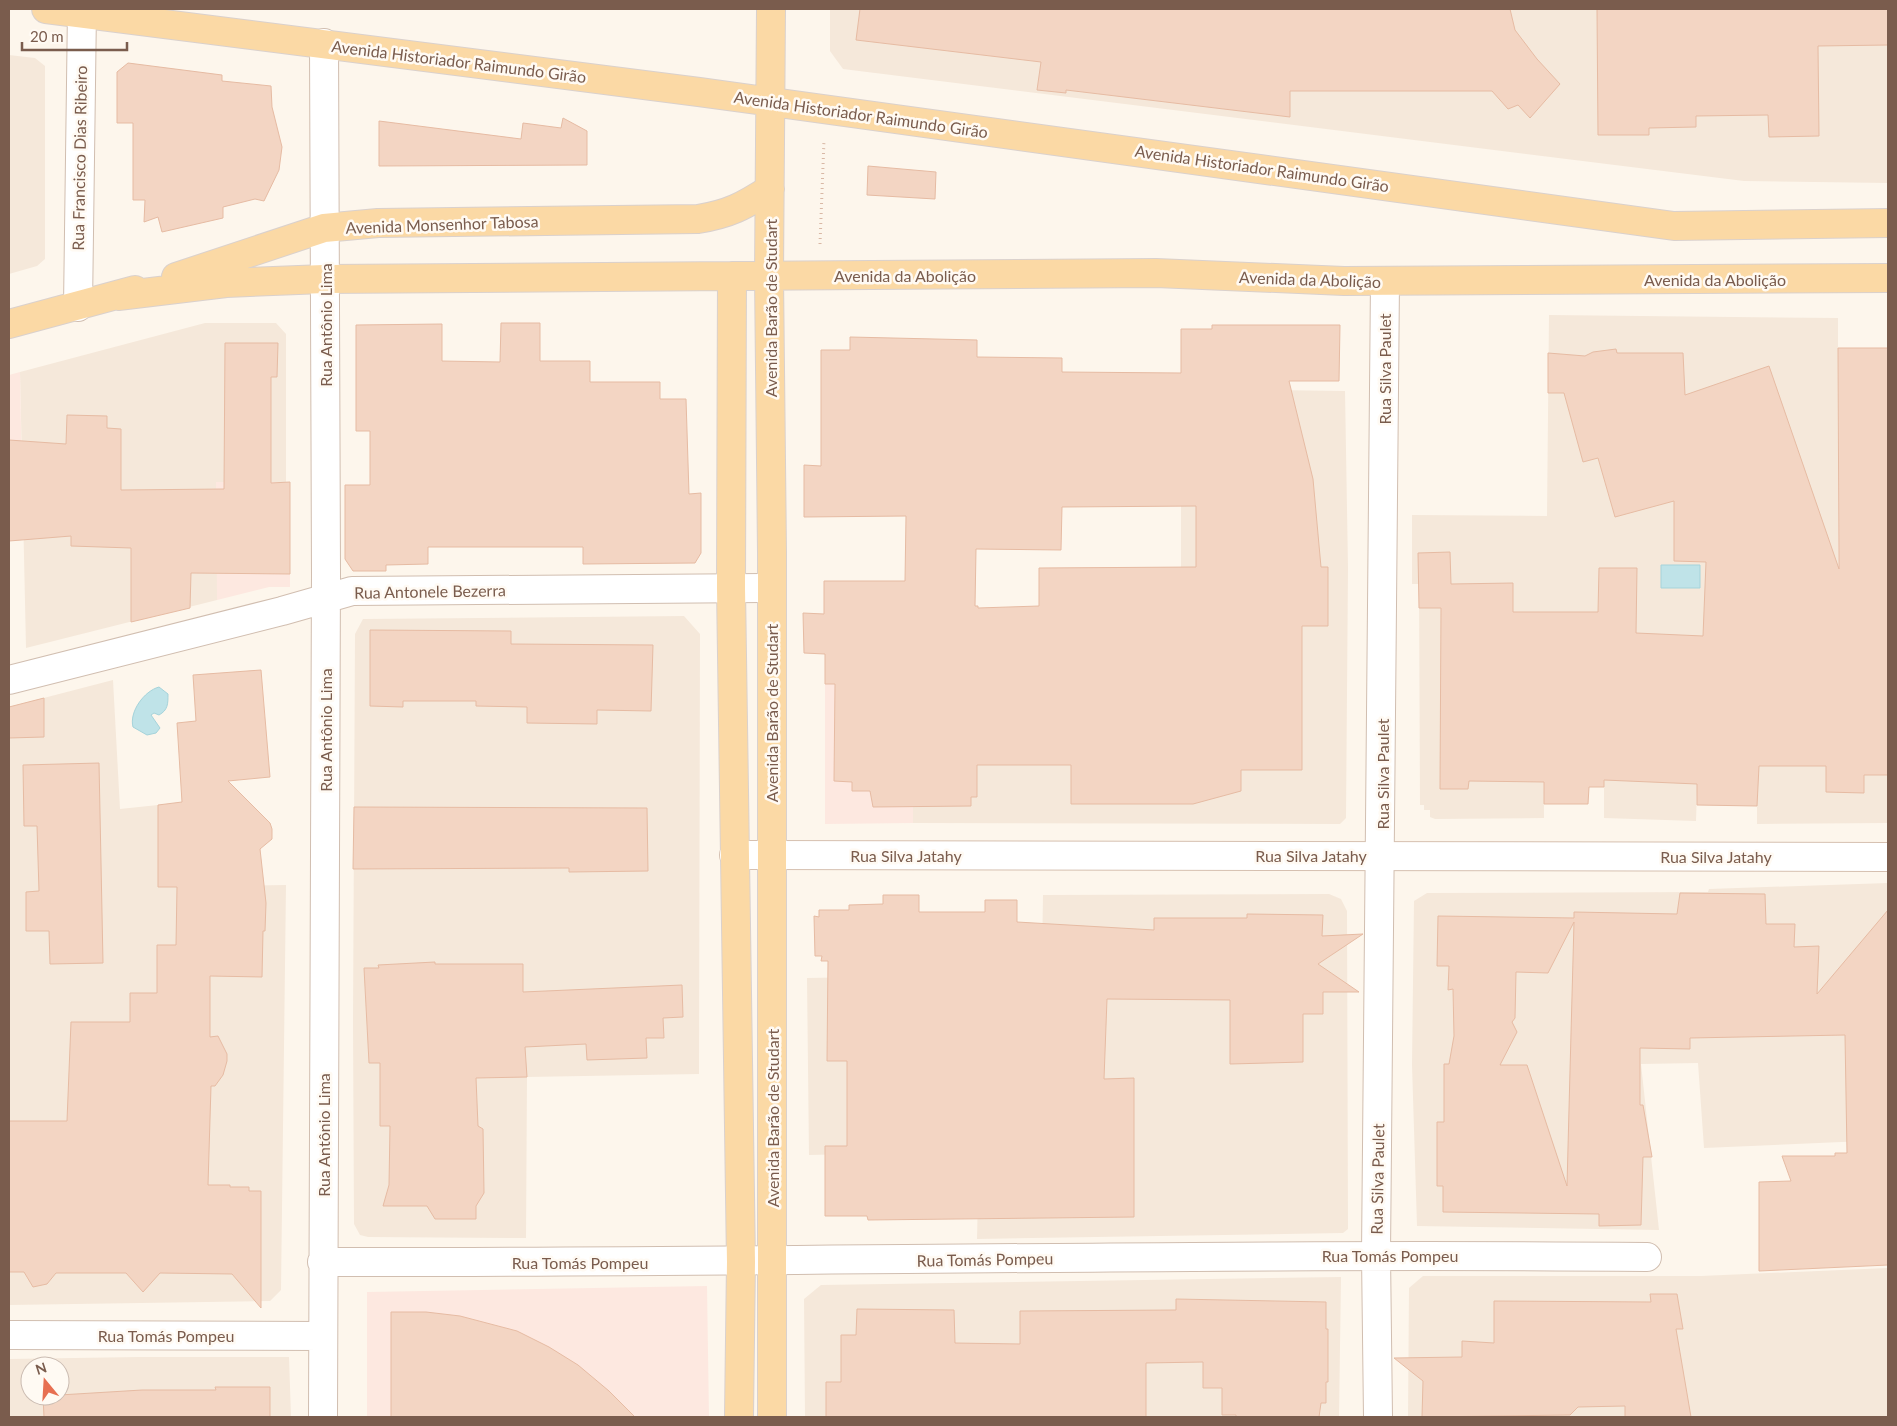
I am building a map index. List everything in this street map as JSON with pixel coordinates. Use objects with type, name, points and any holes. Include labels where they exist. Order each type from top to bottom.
[{"type":"main road","name":"Avenida Historiador Raimundo Girão","points":[[46,9],[82,11],[770,102],[1674,226],[1888,223]]},
{"type":"main road","name":"Avenida Barão de Studart","points":[[771,9],[769,276],[772,588],[772,1417]]},
{"type":"main road","name":"Avenida Monsenhor Tabosa","points":[[9,324],[118,296],[324,228],[378,223],[698,218],[725,215],[745,206],[770,189]]},
{"type":"main road","name":"Avenida da Abolição","points":[[732,276],[1156,274],[1385,281],[1888,278]]},
{"type":"main road","name":"Avenida Barão de Studart","points":[[732,276],[731,588],[741,1262],[739,1417]]},
{"type":"main road","name":"Avenida Monsenhor Tabosa","points":[[118,296],[226,283],[324,279],[732,276]]},
{"type":"street","name":"Rua Francisco Dias Ribeiro","points":[[78,307],[82,11]]},
{"type":"street","name":"Rua Antônio Lima","points":[[323,1417],[322,1262],[326,599],[324,43]]},
{"type":"street","name":"Rua Silva Paulet","points":[[1378,1417],[1376,1255],[1385,281]]},
{"type":"street","name":"Rua Antonele Bezerra","points":[[9,680],[352,591],[772,588]]},
{"type":"street","name":"Rua Silva Jatahy","points":[[734,855],[1888,856]]},
{"type":"street","name":"Rua Tomás Pompeu","points":[[322,1262],[741,1262],[1376,1255],[1648,1258]]},
{"type":"street","name":"Rua Tomás Pompeu","points":[[9,1335],[323,1336]]},
{"type":"path","points":[[820,244],[824,140]]},
{"type":"shaded area","points":[[830,9],[1888,9],[1888,183],[1744,181],[843,69],[830,51]]},
{"type":"shaded area","points":[[9,55],[35,58],[45,66],[45,259],[37,266],[9,274]]},
{"type":"shaded area","points":[[1549,315],[1838,318],[1838,566],[1888,566],[1888,823],[1757,824],[1757,806],[1700,700],[1696,821],[1604,818],[1604,787],[1543,651],[1544,818],[1435,819],[1430,817],[1430,810],[1424,810],[1424,805],[1420,805],[1419,584],[1412,584],[1412,515],[1547,516]]},
{"type":"shaded area","points":[[205,323],[276,323],[286,334],[286,482],[271,482],[217,533],[217,600],[26,648],[20,372]]},
{"type":"shaded area","points":[[20,372],[23,540],[9,541],[9,375]]},
{"type":"shaded area","points":[[1181,389],[1345,391],[1348,568],[1346,818],[1340,824],[913,823],[913,803],[1039,638],[1039,568],[1181,567]]},
{"type":"shaded area","points":[[216,482],[290,482],[290,587],[269,587],[217,600]]},
{"type":"shaded area","points":[[684,616],[700,634],[699,1074],[527,1077],[526,1238],[368,1237],[360,1235],[354,1224],[355,634],[363,619]]},
{"type":"shaded area","points":[[825,660],[913,803],[913,823],[825,824]]},
{"type":"shaded area","points":[[113,680],[120,809],[158,805],[158,887],[286,885],[281,1290],[270,1301],[9,1305],[9,707]]},
{"type":"shaded area","points":[[1888,883],[1888,1140],[1704,1148],[1698,1063],[1641,1064],[1659,1230],[1417,1226],[1412,1065],[1414,901],[1427,893],[1708,892],[1709,889]]},
{"type":"shaded area","points":[[1329,894],[1341,899],[1347,911],[1348,1229],[1343,1233],[977,1239],[979,1151],[809,1155],[807,978],[984,975],[1040,1080],[1043,895]]},
{"type":"shaded area","points":[[1888,1268],[1888,1417],[1408,1417],[1409,1288],[1423,1276],[1701,1276]]},
{"type":"shaded area","points":[[1341,1277],[1339,1417],[805,1417],[804,1299],[821,1285]]},
{"type":"shaded area","points":[[707,1286],[709,1417],[367,1417],[367,1292]]},
{"type":"shaded area","points":[[289,1357],[291,1417],[9,1417],[9,1359],[20,1359],[20,1406],[70,1406],[70,1358]]},
{"type":"water","points":[[1661,565],[1700,565],[1700,588],[1661,588]]},
{"type":"water","points":[[159,687],[168,694],[167,706],[159,715],[154,713],[151,715],[160,728],[156,733],[147,735],[133,727],[133,715],[143,697]]},
{"type":"building","points":[[860,9],[1510,9],[1515,30],[1537,59],[1560,84],[1530,118],[1518,105],[1508,109],[1492,91],[1290,91],[1290,117],[1066,90],[1066,93],[1037,90],[1041,62],[856,40]]},
{"type":"building","points":[[1597,9],[1888,9],[1888,45],[1818,46],[1819,136],[1769,137],[1768,115],[1696,116],[1696,127],[1649,128],[1649,135],[1598,135]]},
{"type":"building","points":[[128,63],[222,75],[222,81],[271,86],[272,107],[282,147],[279,170],[264,201],[255,199],[223,207],[223,218],[162,232],[158,217],[144,222],[145,200],[133,200],[133,123],[117,123],[117,72]]},
{"type":"building","points":[[563,118],[587,131],[587,165],[379,166],[379,121],[521,139],[523,123],[561,128]]},
{"type":"building","points":[[868,166],[936,172],[935,199],[867,195]]},
{"type":"building","points":[[501,323],[540,323],[540,361],[590,361],[590,382],[660,382],[660,399],[686,399],[689,494],[701,493],[701,553],[695,563],[583,564],[583,547],[428,547],[428,564],[386,565],[386,571],[353,571],[345,559],[345,485],[370,485],[370,431],[356,431],[356,325],[442,324],[442,361],[500,362]]},
{"type":"building","points":[[1212,325],[1340,325],[1339,381],[1289,381],[1313,479],[1321,567],[1328,567],[1328,626],[1302,626],[1302,770],[1241,770],[1241,791],[1193,804],[1071,804],[1071,765],[977,765],[977,797],[971,797],[971,806],[873,807],[870,791],[852,791],[852,782],[834,781],[835,684],[825,684],[825,654],[804,653],[803,613],[824,614],[824,581],[905,581],[906,516],[804,517],[804,465],[821,466],[821,350],[850,350],[850,337],[977,340],[977,357],[1062,358],[1062,372],[1181,373],[1181,329],[1212,329]],"holes":[[[1196,506],[1196,567],[1039,568],[1039,606],[978,608],[978,606],[975,606],[976,549],[1061,550],[1062,507]]]},
{"type":"building","points":[[225,343],[278,343],[277,377],[271,377],[271,483],[290,482],[290,574],[191,573],[190,608],[131,622],[131,548],[71,546],[71,536],[9,541],[9,440],[66,444],[67,415],[107,416],[107,428],[121,429],[121,490],[224,489]]},
{"type":"building","points":[[1838,348],[1888,348],[1888,775],[1864,775],[1864,793],[1826,792],[1826,766],[1759,766],[1757,806],[1697,805],[1697,784],[1604,780],[1604,787],[1589,787],[1588,804],[1544,804],[1544,782],[1469,781],[1468,789],[1440,789],[1441,608],[1419,608],[1418,553],[1450,552],[1451,584],[1513,583],[1513,612],[1598,612],[1599,568],[1637,568],[1636,633],[1703,636],[1706,562],[1674,561],[1674,501],[1615,517],[1598,458],[1583,462],[1564,393],[1548,393],[1548,353],[1585,356],[1593,352],[1616,349],[1617,353],[1683,353],[1685,395],[1769,366],[1839,569]]},
{"type":"building","points":[[370,630],[511,631],[511,644],[653,645],[651,711],[597,710],[597,724],[527,723],[527,707],[476,706],[476,701],[403,701],[403,707],[370,706]]},
{"type":"building","points":[[261,670],[270,777],[228,781],[270,823],[272,829],[272,839],[260,849],[266,903],[262,977],[210,976],[210,1037],[218,1036],[227,1054],[227,1061],[223,1075],[215,1086],[211,1086],[208,1185],[249,1187],[249,1191],[261,1191],[261,1308],[232,1274],[160,1273],[143,1292],[126,1273],[56,1273],[47,1284],[33,1287],[24,1272],[9,1272],[9,1121],[67,1121],[71,1022],[130,1022],[130,993],[157,993],[157,945],[176,945],[177,887],[158,887],[158,805],[182,802],[177,723],[196,721],[193,675]]},
{"type":"building","points":[[44,698],[44,737],[9,738],[9,707]]},
{"type":"building","points":[[99,763],[103,963],[50,964],[49,931],[26,931],[26,892],[39,891],[37,826],[24,826],[23,765]]},
{"type":"building","points":[[354,807],[647,808],[648,871],[569,872],[569,868],[353,869]]},
{"type":"building","points":[[1680,893],[1765,894],[1766,924],[1795,924],[1794,947],[1819,946],[1817,994],[1888,910],[1888,1265],[1759,1271],[1759,1182],[1791,1181],[1782,1156],[1835,1156],[1835,1153],[1847,1153],[1845,1035],[1690,1038],[1690,1049],[1640,1048],[1640,1105],[1643,1105],[1652,1157],[1643,1157],[1641,1225],[1599,1226],[1599,1214],[1443,1212],[1443,1186],[1437,1186],[1437,1122],[1444,1122],[1444,1064],[1449,1064],[1454,1036],[1453,989],[1448,990],[1449,966],[1437,966],[1438,916],[1574,918],[1574,912],[1677,914]],"holes":[[[1574,922],[1567,1186],[1527,1065],[1500,1065],[1517,1032],[1512,1022],[1515,1018],[1516,972],[1548,973]]]},
{"type":"building","points":[[883,895],[919,895],[919,912],[985,912],[985,900],[1017,900],[1017,922],[1154,930],[1154,918],[1247,918],[1247,914],[1323,915],[1322,936],[1363,934],[1318,964],[1359,992],[1323,992],[1323,1014],[1303,1014],[1303,1062],[1268,1063],[1230,1064],[1230,1000],[1107,999],[1104,1079],[1134,1078],[1134,1217],[868,1220],[867,1216],[825,1216],[825,1146],[847,1146],[847,1061],[827,1061],[828,961],[821,961],[822,956],[815,956],[814,916],[819,917],[819,910],[849,910],[849,905],[883,904]]},
{"type":"building","points":[[435,962],[435,964],[523,964],[523,992],[682,985],[683,1017],[663,1018],[664,1038],[646,1038],[647,1058],[587,1060],[586,1044],[525,1047],[527,1077],[476,1078],[478,1126],[483,1129],[484,1193],[476,1206],[476,1219],[435,1219],[427,1206],[383,1206],[389,1185],[390,1126],[380,1126],[380,1063],[369,1063],[364,968],[379,968],[378,965]]},
{"type":"building","points":[[1650,1294],[1677,1294],[1683,1329],[1676,1329],[1691,1417],[1625,1417],[1625,1406],[1578,1407],[1570,1415],[1422,1417],[1423,1381],[1394,1358],[1462,1357],[1462,1341],[1494,1343],[1494,1301],[1651,1302]]},
{"type":"building","points":[[1176,1299],[1326,1302],[1328,1382],[1326,1382],[1326,1403],[1321,1403],[1319,1417],[1236,1417],[1236,1415],[1222,1415],[1222,1388],[1203,1388],[1203,1362],[1146,1363],[1146,1417],[826,1417],[826,1382],[841,1382],[841,1335],[856,1335],[857,1309],[954,1310],[955,1343],[1020,1344],[1020,1311],[1176,1310]]},
{"type":"building","points":[[391,1312],[426,1312],[460,1316],[517,1331],[549,1347],[578,1365],[609,1391],[635,1417],[391,1417]]},
{"type":"building","points":[[215,1387],[270,1387],[270,1417],[44,1417],[43,1406],[70,1406],[70,1394],[142,1390],[216,1390]]}]
